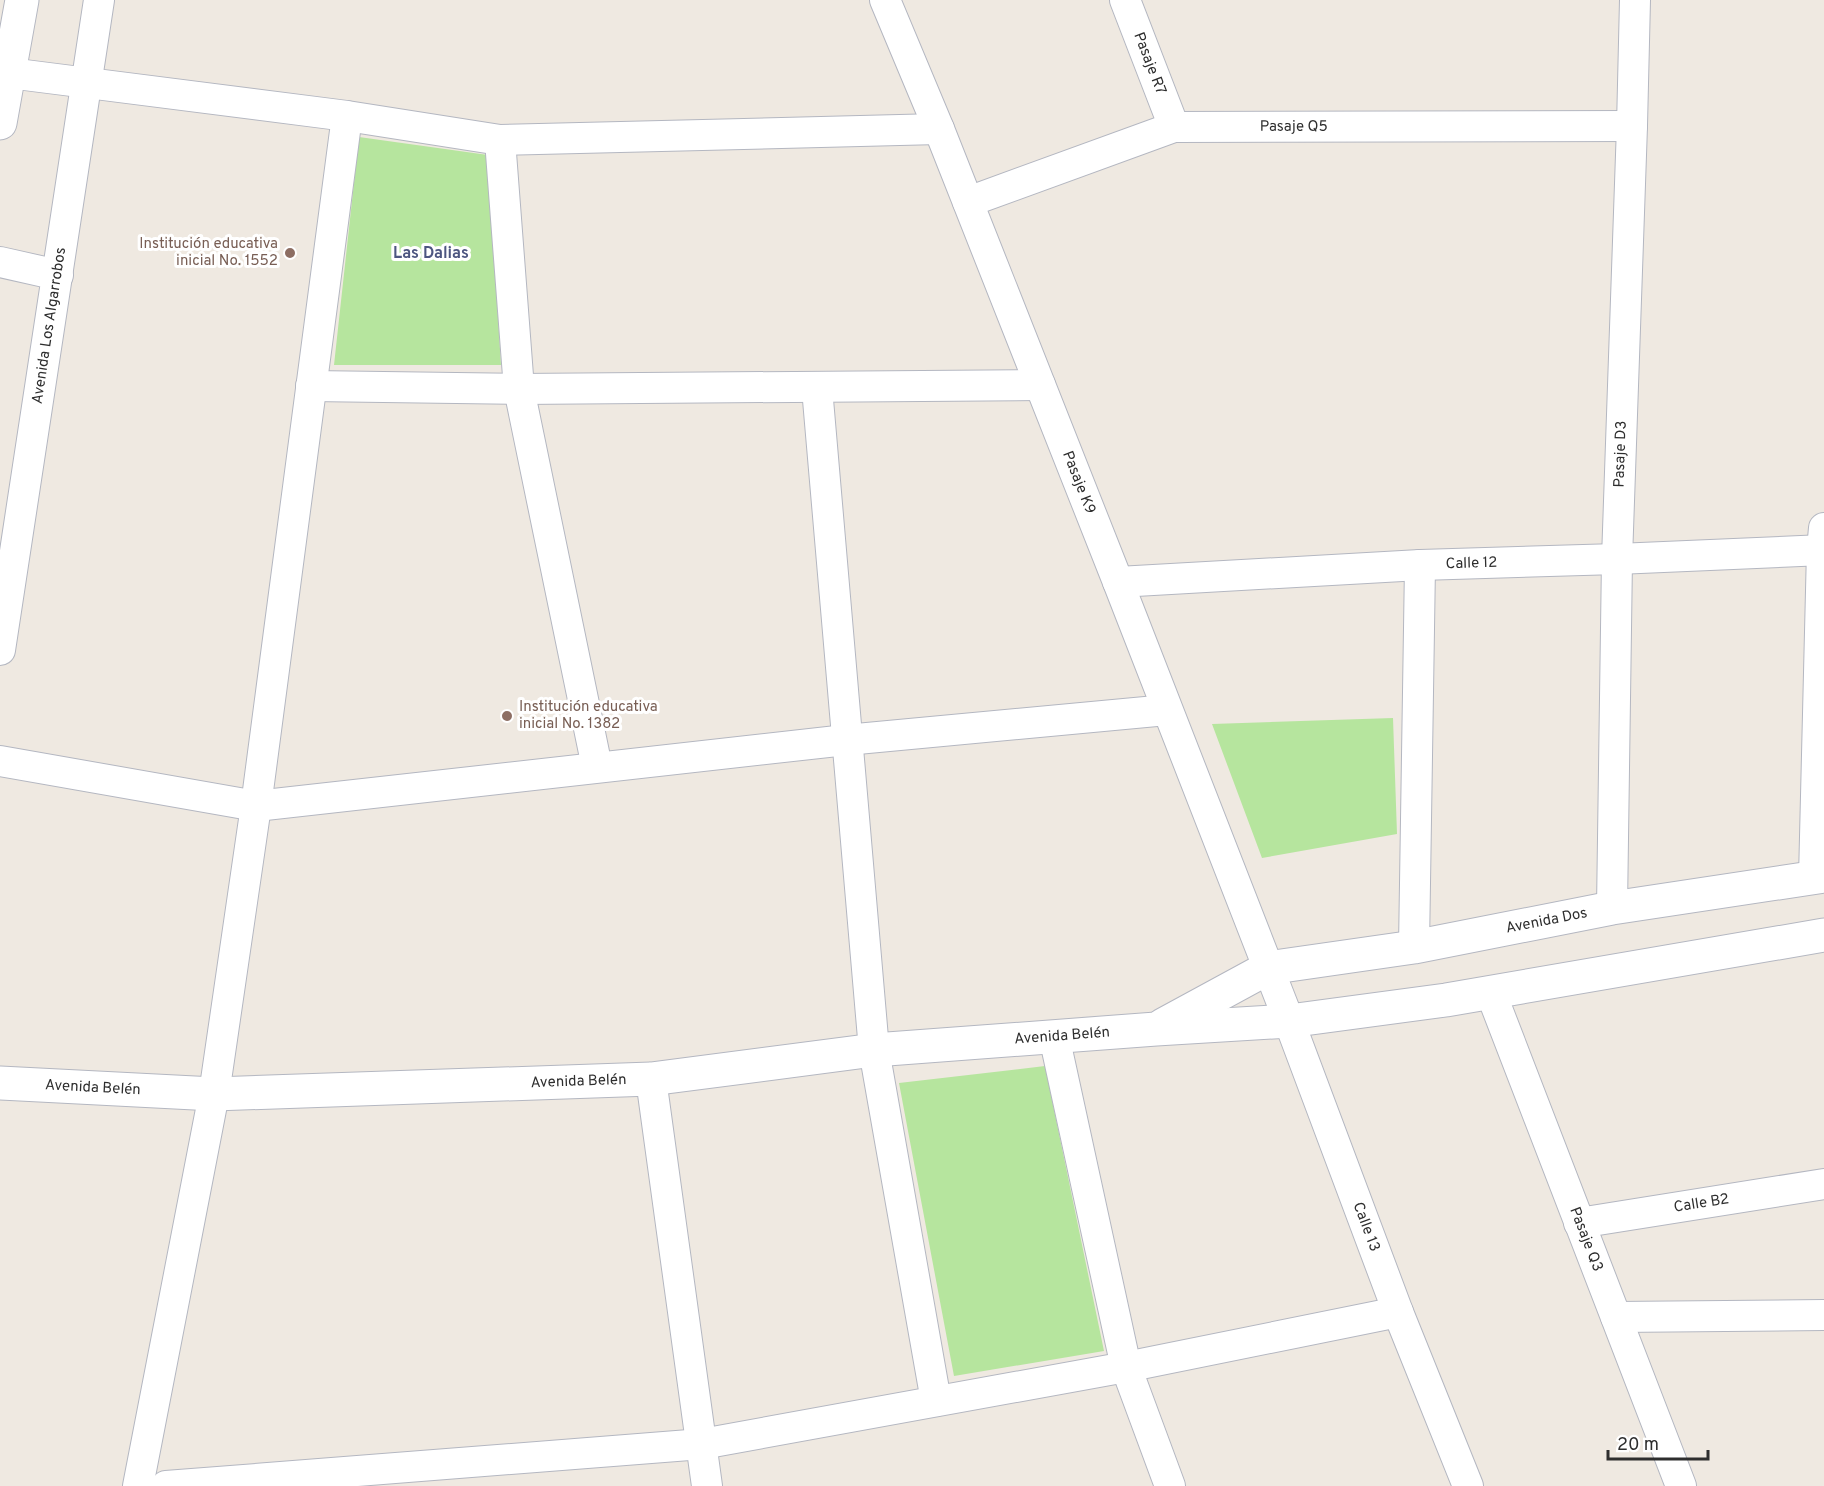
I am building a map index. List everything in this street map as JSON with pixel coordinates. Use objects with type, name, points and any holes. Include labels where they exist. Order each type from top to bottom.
[{"type":"street","points":[[0,123],[22,0]]},
{"type":"street","name":"Avenida Los Algarrobos","points":[[0,650],[99,0]]},
{"type":"street","name":"Pasaje K9","points":[[885,0],[968,202],[1268,968]]},
{"type":"street","name":"Pasaje R7","points":[[1125,0],[1174,127]]},
{"type":"street","name":"Pasaje D3","points":[[1612,908],[1617,559],[1635,0]]},
{"type":"street","points":[[9,73],[347,116],[500,140],[939,129]]},
{"type":"street","points":[[138,1486],[214,1095],[256,806],[347,116]]},
{"type":"street","name":"Pasaje Q5","points":[[968,202],[1174,127],[1632,126]]},
{"type":"street","points":[[500,140],[519,389],[597,767]]},
{"type":"street","points":[[0,262],[58,275]]},
{"type":"street","points":[[311,386],[519,389],[1040,385]]},
{"type":"street","points":[[817,388],[874,1050],[936,1401]]},
{"type":"street","points":[[1819,877],[1823,543]]},
{"type":"street","name":"Calle 12","points":[[1118,582],[1420,565],[1617,559],[1823,543]]},
{"type":"street","points":[[1414,947],[1420,565]]},
{"type":"street","points":[[0,761],[256,806],[846,740],[1167,710]]},
{"type":"street","name":"Avenida Dos","points":[[1268,968],[1414,947],[1612,908],[1819,877]]},
{"type":"street","points":[[1289,1021],[1491,993],[1824,935]]},
{"type":"street","name":"Calle 13","points":[[1268,968],[1398,1312],[1468,1486]]},
{"type":"street","name":"Avenida Belén","points":[[1156,1029],[1268,968]]},
{"type":"street","name":"Pasaje Q3","points":[[1491,993],[1681,1486]]},
{"type":"street","name":"Avenida Belén","points":[[0,1083],[214,1095],[651,1079],[874,1050],[1289,1021]]},
{"type":"street","points":[[1054,1036],[1126,1367],[1170,1486]]},
{"type":"street","points":[[651,1079],[707,1486]]},
{"type":"street","name":"Calle B2","points":[[1579,1223],[1824,1184]]},
{"type":"street","points":[[166,1486],[702,1444],[1126,1367],[1398,1312]]},
{"type":"street","points":[[1616,1317],[1824,1315]]},
{"type":"green space","points":[[359,137],[488,155],[501,365],[334,365]]},
{"type":"green space","points":[[1393,718],[1397,834],[1262,858],[1212,724]]},
{"type":"green space","points":[[1045,1066],[1104,1351],[954,1376],[899,1083]]},
{"type":"place","name":"Institución educativa inicial No. 1552","points":[[290,253]]},
{"type":"place","name":"Institución educativa inicial No. 1382","points":[[507,716]]},
{"type":"district","name":"Las Dalias","points":[[431,254]]}]
